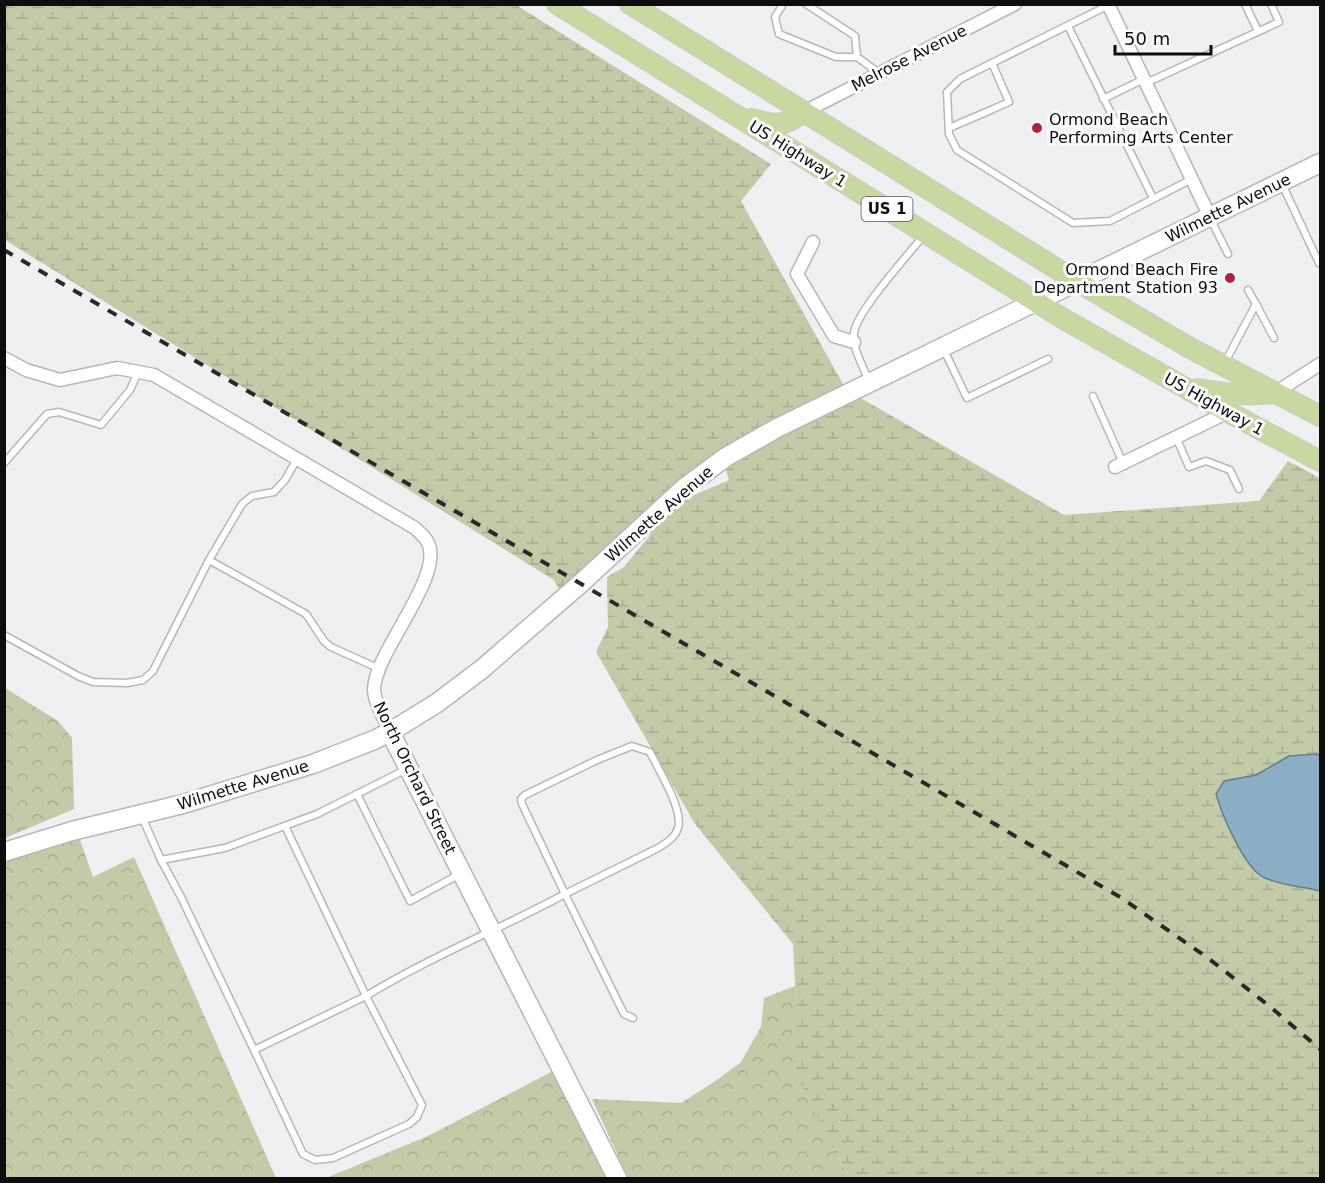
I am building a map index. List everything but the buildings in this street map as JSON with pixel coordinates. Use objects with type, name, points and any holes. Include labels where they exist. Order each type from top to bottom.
[{"type":"main road","name":"US Highway 1","points":[[557,4],[1036,302],[1181,386],[1320,461]]},
{"type":"main road","name":"US 1","points":[[630,4],[1078,282],[1223,365],[1319,416]]},
{"type":"main road","points":[[738,117],[776,125],[789,123],[804,112]]},
{"type":"main road","points":[[1181,386],[1227,394],[1275,393]]},
{"type":"main road","points":[[1228,412],[1251,408],[1270,408],[1319,416]]},
{"type":"street","name":"Melrose Avenue","points":[[804,112],[1015,4]]},
{"type":"street","points":[[1109,5],[1210,217]]},
{"type":"street","name":"Wilmette Avenue","points":[[4,852],[72,831],[183,804],[313,765],[390,732],[436,703],[482,669],[580,584],[684,488],[718,463],[777,428],[1320,163]]},
{"type":"street","points":[[813,243],[797,274],[834,336],[854,342]]},
{"type":"street","name":"North Orchard Street","points":[[4,358],[26,370],[60,380],[117,368],[154,375],[415,528],[428,542],[431,552],[429,571],[380,669],[376,679],[375,695],[408,768],[618,1179]]},
{"type":"street","points":[[1275,393],[1320,364]]},
{"type":"street","points":[[1119,465],[1228,412]]},
{"type":"lane","points":[[783,4],[775,16],[780,34],[836,57],[857,57],[880,73]]},
{"type":"lane","points":[[806,4],[855,36],[857,57]]},
{"type":"lane","points":[[1245,4],[1258,32]]},
{"type":"lane","points":[[1103,99],[1279,22],[1271,4]]},
{"type":"lane","points":[[1109,5],[960,79],[947,92],[949,131],[957,150],[1073,223],[1110,221],[1192,179]]},
{"type":"lane","points":[[1068,26],[1154,198]]},
{"type":"lane","points":[[949,131],[1009,102],[992,63]]},
{"type":"lane","points":[[1281,182],[1319,263]]},
{"type":"lane","points":[[1210,217],[1228,254]]},
{"type":"lane","points":[[870,382],[854,342],[854,330],[865,310],[926,234]]},
{"type":"lane","points":[[1248,290],[1274,338]]},
{"type":"lane","points":[[1223,365],[1256,304]]},
{"type":"lane","points":[[942,347],[967,398],[1048,359]]},
{"type":"lane","points":[[4,463],[47,414],[59,412],[101,425],[130,390],[138,372]]},
{"type":"lane","points":[[1093,396],[1119,465]]},
{"type":"lane","points":[[1176,437],[1189,466],[1206,460],[1230,470],[1239,489]]},
{"type":"lane","points":[[4,635],[93,682],[127,683],[143,680],[153,671],[209,560],[242,504],[252,496],[274,492],[285,480],[297,459]]},
{"type":"lane","points":[[209,560],[306,614],[324,641],[331,647],[380,669]]},
{"type":"lane","points":[[254,1050],[366,996],[394,979],[492,932],[565,894],[658,848],[672,839],[678,827],[679,814],[650,752],[632,746],[525,795],[522,804],[565,894],[624,1014],[633,1018]]},
{"type":"lane","points":[[161,860],[225,848],[285,826],[317,814],[408,768]]},
{"type":"lane","points":[[357,794],[410,901],[462,873]]},
{"type":"lane","points":[[141,814],[303,1154],[315,1160],[333,1158],[409,1124],[417,1117],[422,1105],[366,996],[285,826]]},
{"type":"green space","points":[[4,5],[516,5],[771,164],[741,201],[844,386],[774,421],[560,591],[554,580],[5,240]]},
{"type":"green space","points":[[857,396],[1064,515],[1259,501],[1288,461],[1320,478],[1320,756],[1316,754],[1289,756],[1256,775],[1224,781],[1216,794],[1235,841],[1257,873],[1278,882],[1320,891],[1320,1178],[851,1178],[838,1159],[793,1067],[796,1002],[793,944],[695,824],[596,652],[608,627],[607,577],[624,567],[664,518],[687,498],[729,480],[725,466],[729,463]]},
{"type":"green space","points":[[5,688],[58,721],[72,738],[74,809],[5,838]]},
{"type":"green space","points":[[79,837],[93,877],[134,857],[276,1178],[5,1178],[5,860]]},
{"type":"green space","points":[[795,986],[796,1002],[838,1159],[851,1178],[628,1178],[592,1099],[681,1103],[741,1062],[761,1027],[764,998]]},
{"type":"green space","points":[[555,1070],[610,1178],[326,1178],[428,1136]]},
{"type":"water","points":[[1316,754],[1320,756],[1320,891],[1278,882],[1257,873],[1235,841],[1216,794],[1224,781],[1256,775],[1289,756]]},
{"type":"railway","points":[[4,250],[1120,897],[1208,958],[1320,1049]]},
{"type":"place","name":"Ormond Beach Performing Arts Center","points":[[1037,128]]},
{"type":"place","name":"Ormond Beach Fire Department Station 93","points":[[1230,278]]}]
